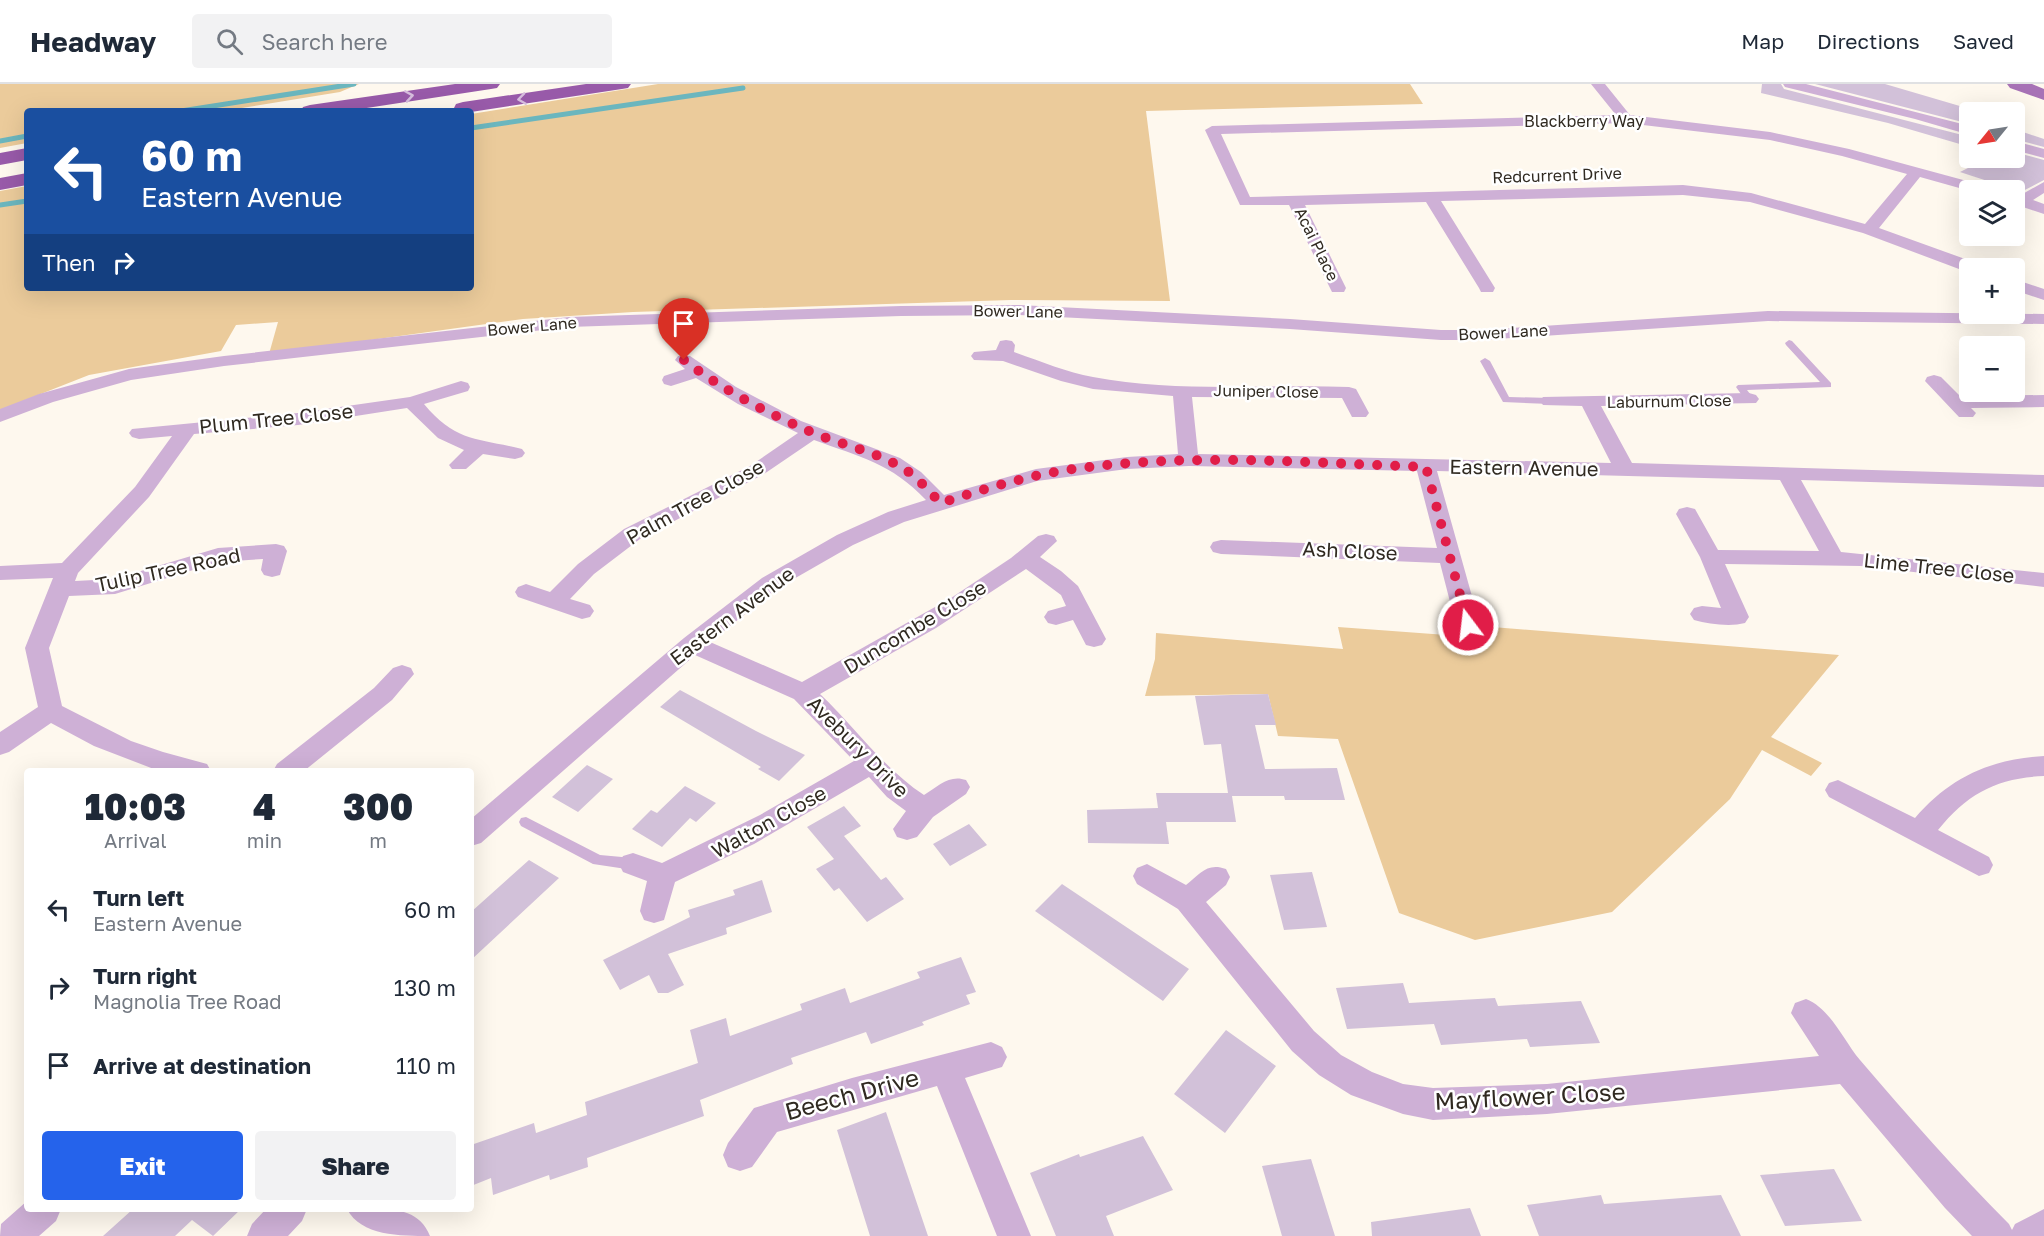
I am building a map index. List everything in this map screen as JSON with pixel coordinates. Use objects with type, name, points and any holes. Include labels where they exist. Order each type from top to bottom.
[{"type":"highway","points":[[330,108],[492,84]]},
{"type":"highway","points":[[461,108],[621,84]]},
{"type":"highway","points":[[0,159],[24,155]]},
{"type":"highway","points":[[0,184],[24,180]]},
{"type":"main road","points":[[2016,84],[2044,95]]},
{"type":"street","points":[[1598,84],[1626,119]]},
{"type":"street","points":[[1790,84],[1959,128]]},
{"type":"street","name":"Blackberry Way","points":[[1212,130],[1626,119],[1770,136],[1959,183]]},
{"type":"street","name":"Redcurrent Drive","points":[[1212,130],[1245,202],[1683,190],[1751,198],[1869,230],[1959,263]]},
{"type":"street","points":[[2025,148],[2044,154]]},
{"type":"street","points":[[1869,230],[1917,171]]},
{"type":"street","points":[[2025,196],[2044,186]]},
{"type":"street","points":[[1431,197],[1487,288]]},
{"type":"street","name":"Acai Place","points":[[1295,201],[1338,288]]},
{"type":"street","points":[[2025,202],[2044,209]]},
{"type":"street","points":[[2025,288],[2044,295]]},
{"type":"street","name":"Bower Lane","points":[[0,416],[46,398],[129,375],[224,361],[568,322],[855,312],[1019,310],[1290,324],[1441,335],[1482,335],[1768,316],[2044,319]]},
{"type":"street","name":"Juniper Close","points":[[980,356],[1006,350],[1051,371],[1105,385],[1182,390],[1355,386],[1359,412]]},
{"type":"street","points":[[671,380],[691,365],[761,408],[813,432],[861,448],[906,470],[941,503]]},
{"type":"street","points":[[1934,381],[1961,408],[2044,401]]},
{"type":"street","name":"Plum Tree Close","points":[[139,433],[298,419],[412,402],[461,387]]},
{"type":"street","points":[[1182,390],[1189,460]]},
{"type":"street","name":"Laburnum Close","points":[[1550,401],[1749,399]]},
{"type":"street","points":[[412,402],[423,418],[446,436],[477,449],[514,453]]},
{"type":"street","name":"Laburnum Close","points":[[1589,402],[1624,469]]},
{"type":"street","name":"Tulip Tree Road","points":[[51,711],[37,648],[64,580],[142,492],[188,428]]},
{"type":"street","name":"Palm Tree Close","points":[[554,601],[586,569],[632,534],[757,470],[813,432]]},
{"type":"street","points":[[459,465],[477,449]]},
{"type":"street","name":"Eastern Avenue","points":[[474,832],[692,644],[770,583],[805,561],[896,517],[990,487],[1054,472],[1126,463],[1189,460],[2044,481]]},
{"type":"street","points":[[1426,467],[1468,625]]},
{"type":"street","points":[[1787,473],[1834,558]]},
{"type":"street","points":[[1687,514],[1711,557],[1737,617],[1702,614]]},
{"type":"street","name":"Ash Close","points":[[1221,547],[1250,536],[1449,555]]},
{"type":"street","name":"Duncombe Close","points":[[803,693],[955,605],[1026,559],[1046,541]]},
{"type":"street","name":"Tulip Tree Road","points":[[64,580],[115,586],[218,555],[280,553]]},
{"type":"street","name":"Lime Tree Close","points":[[1711,557],[1862,559],[2044,580]]},
{"type":"street","points":[[1026,559],[1053,576],[1070,591],[1094,639]]},
{"type":"street","points":[[0,573],[64,580]]},
{"type":"street","points":[[526,592],[582,611]]},
{"type":"street","points":[[1056,616],[1079,612]]},
{"type":"street","name":"Avebury Drive","points":[[692,644],[803,693],[837,725],[896,790],[924,809]]},
{"type":"street","points":[[290,768],[392,698],[402,674]]},
{"type":"street","points":[[0,745],[51,711],[88,732],[183,768]]},
{"type":"street","name":"Walton Close","points":[[663,875],[722,850],[871,763]]},
{"type":"street","points":[[1920,831],[1939,807],[1969,783],[1996,772],[2044,766]]},
{"type":"street","name":"Avebury Drive","points":[[907,829],[924,809],[957,787]]},
{"type":"street","points":[[1838,790],[1920,831],[1979,865]]},
{"type":"street","points":[[633,864],[663,875],[654,911]]},
{"type":"street","name":"Mayflower Close","points":[[1147,876],[1188,900],[1303,1041],[1330,1065],[1362,1084],[1403,1100],[1433,1104],[1547,1099],[1847,1068]]},
{"type":"street","points":[[1188,900],[1216,877]]},
{"type":"street","points":[[1806,1013],[1847,1068],[1957,1196],[1996,1236]]},
{"type":"street","name":"Beech Drive","points":[[740,1155],[766,1119],[852,1093],[991,1057]]},
{"type":"street","name":"Beech Drive","points":[[946,1070],[1014,1236]]},
{"type":"street","points":[[13,1236],[41,1212]]},
{"type":"street","points":[[264,1236],[287,1212]]},
{"type":"street","points":[[369,1212],[413,1236]]},
{"type":"street","points":[[2027,1236],[2044,1226]]},
{"type":"lane","points":[[1749,399],[1741,387],[1828,385],[1789,343]]},
{"type":"lane","points":[[1485,361],[1506,400],[1550,401]]},
{"type":"lane","points":[[526,822],[598,860],[633,864]]},
{"type":"shaded area","points":[[0,84],[359,84],[340,92],[241,108],[24,108],[24,144],[0,148]]},
{"type":"shaded area","points":[[658,84],[1410,84],[1423,104],[1146,111],[1170,301],[1011,300],[633,312],[523,319],[269,354],[278,322],[236,325],[221,351],[89,375],[0,410],[0,191],[24,187],[24,291],[474,291],[474,114]]},
{"type":"shaded area","points":[[1468,625],[1839,655],[1771,737],[1822,763],[1811,776],[1762,750],[1730,799],[1612,912],[1475,940],[1399,913],[1338,739],[1278,736],[1268,694],[1145,696],[1155,659],[1156,633],[1343,649],[1338,627],[1460,636]]},
{"type":"building","points":[[1762,84],[1781,84],[1784,89],[1959,134],[1959,144],[1888,123],[1761,93]]},
{"type":"building","points":[[1815,84],[1885,84],[1959,106],[1959,121]]},
{"type":"building","points":[[2025,133],[2044,139],[2044,147],[2025,142]]},
{"type":"building","points":[[2025,155],[2044,160],[2044,180],[2025,190],[2025,180],[1984,180],[1960,172],[1968,168],[2025,168]]},
{"type":"building","points":[[680,690],[805,755],[779,781],[758,769],[761,767],[660,707]]},
{"type":"building","points":[[1268,694],[1276,725],[1255,725],[1265,769],[1337,768],[1345,800],[1285,800],[1284,796],[1232,796],[1236,822],[1166,822],[1169,844],[1088,843],[1087,810],[1158,808],[1156,793],[1228,793],[1221,744],[1204,745],[1195,696]]},
{"type":"building","points":[[587,765],[613,779],[578,812],[552,797]]},
{"type":"building","points":[[685,786],[716,803],[696,822],[690,818],[662,847],[632,829],[651,810],[657,813]]},
{"type":"building","points":[[844,806],[861,826],[844,836],[881,880],[886,877],[904,899],[867,922],[839,888],[834,891],[816,869],[834,859],[807,827]]},
{"type":"building","points":[[969,824],[987,845],[950,866],[933,844]]},
{"type":"building","points":[[529,860],[559,878],[474,957],[474,909]]},
{"type":"building","points":[[1312,872],[1327,927],[1284,930],[1270,875]]},
{"type":"building","points":[[762,880],[772,912],[726,928],[727,934],[668,954],[684,985],[668,993],[658,993],[649,975],[620,990],[603,960],[690,917],[688,910],[735,895],[733,890]]},
{"type":"building","points":[[1062,884],[1189,969],[1163,1001],[1035,911]]},
{"type":"building","points":[[961,957],[976,992],[966,995],[970,1004],[922,1022],[924,1025],[871,1044],[866,1032],[791,1058],[793,1064],[700,1100],[704,1116],[587,1158],[588,1167],[550,1180],[549,1175],[493,1195],[491,1178],[474,1185],[474,1144],[534,1123],[536,1133],[587,1115],[585,1102],[698,1063],[690,1030],[726,1018],[730,1036],[802,1010],[800,1004],[845,988],[850,1003],[920,978],[917,972]]},
{"type":"building","points":[[1403,983],[1409,1003],[1495,998],[1498,1006],[1581,1001],[1600,1043],[1530,1047],[1527,1039],[1441,1045],[1434,1024],[1347,1029],[1336,988]]},
{"type":"building","points":[[1226,1030],[1276,1066],[1225,1133],[1174,1094]]},
{"type":"building","points":[[886,1112],[928,1236],[870,1236],[837,1130]]},
{"type":"building","points":[[1143,1136],[1173,1190],[1106,1216],[1114,1236],[1056,1236],[1030,1173],[1079,1154],[1080,1157]]},
{"type":"building","points":[[1311,1159],[1335,1236],[1282,1236],[1262,1166]]},
{"type":"building","points":[[1834,1169],[1862,1221],[1785,1226],[1760,1175]]},
{"type":"building","points":[[1601,1195],[1604,1204],[1721,1195],[1741,1236],[1539,1236],[1527,1205]]},
{"type":"building","points":[[1470,1208],[1481,1236],[1372,1236],[1371,1222]]},
{"type":"building","points":[[130,1212],[238,1212],[213,1236],[192,1220],[175,1236],[103,1236]]},
{"type":"waterway","points":[[200,108],[354,84]]},
{"type":"waterway","points":[[474,128],[743,88]]},
{"type":"waterway","points":[[0,141],[24,137]]},
{"type":"waterway","points":[[0,205],[24,201]]},
{"type":"route","points":[[684,360],[761,408],[813,432],[861,448],[906,470],[941,503],[990,487],[1036,476],[1126,463],[1189,460],[1426,467],[1468,625]]}]
